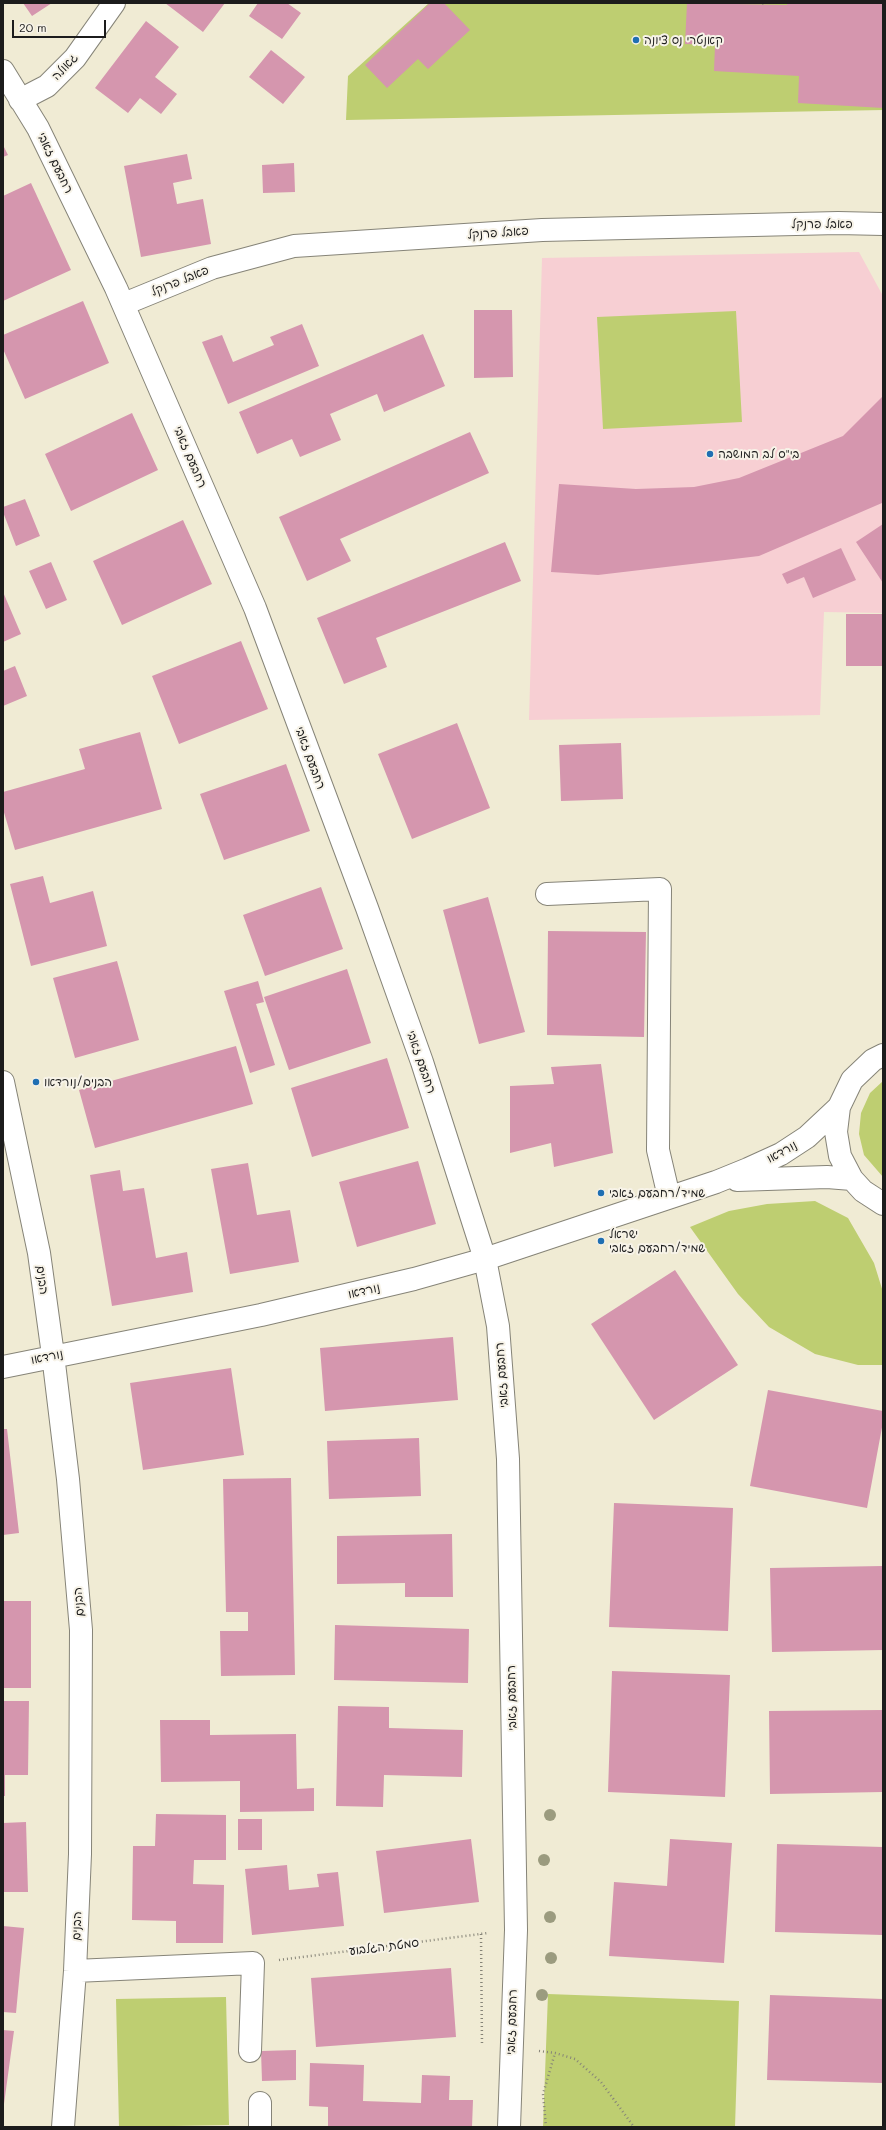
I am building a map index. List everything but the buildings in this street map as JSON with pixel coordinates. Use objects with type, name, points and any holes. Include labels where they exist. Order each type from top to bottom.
[{"type":"street","name":"גאולה","points":[[20,100],[47,86],[75,58],[114,3]]},
{"type":"street","name":"רחבעם זאבי","points":[[3,71],[41,135],[124,304],[255,608],[367,908],[417,1048],[485,1259],[498,1326],[508,1459],[516,1930],[509,2127]]},
{"type":"street","name":"פאבל פרנקל","points":[[124,304],[212,268],[294,246],[542,230],[838,223],[880,229]]},
{"type":"street","points":[[546,894],[660,888],[658,1150],[669,1196]]},
{"type":"street","points":[[881,1205],[852,1179],[840,1156],[836,1132],[839,1107],[852,1080],[873,1060],[883,1055]]},
{"type":"street","name":"הבנים","points":[[3,1082],[38,1253],[53,1355],[68,1479],[81,1630],[80,1854],[75,1971],[63,2127]]},
{"type":"street","name":"נורדאו","points":[[3,1367],[53,1355],[261,1314],[414,1279],[485,1259],[669,1196],[716,1182],[781,1154],[807,1137],[839,1107]]},
{"type":"street","name":"נורדאו","points":[[716,1182],[767,1178],[827,1177],[852,1179]]},
{"type":"street","points":[[75,1971],[253,1963],[250,2051]]},
{"type":"street","points":[[260,2103],[260,2127]]},
{"type":"path","name":"סמטת הגלבוע","points":[[253,1963],[516,1930]]},
{"type":"path","points":[[481,1934],[482,2050]]},
{"type":"path","points":[[511,2048],[555,2053],[576,2060],[601,2082],[634,2127]]},
{"type":"path","points":[[546,2127],[543,2094],[555,2053]]},
{"type":"shaded area","name":"בי\"ס לב המושבה","points":[[859,252],[883,296],[883,613],[824,612],[820,715],[529,720],[542,258]]},
{"type":"green space","name":"קאנטרי נס ציונה","points":[[429,3],[883,3],[883,110],[346,120],[348,76]]},
{"type":"green space","points":[[736,311],[742,422],[603,429],[597,317]]},
{"type":"green space","points":[[883,1081],[883,1177],[864,1155],[859,1134],[861,1113],[870,1093]]},
{"type":"green space","points":[[815,1201],[848,1218],[874,1263],[883,1292],[883,1365],[858,1365],[815,1354],[769,1327],[738,1294],[690,1227],[729,1211],[767,1204]]},
{"type":"green space","points":[[548,1994],[739,2001],[735,2127],[543,2127]]},
{"type":"green space","points":[[226,1997],[229,2125],[119,2127],[116,1999]]},
{"type":"place","name":"קאנטרי נס ציונה","points":[[636,40]]},
{"type":"place","name":"בי\"ס לב המושבה","points":[[710,454]]},
{"type":"place","name":"הבנים/נורדאו","points":[[36,1082]]},
{"type":"place","name":"שמיד/רחבעם זאבי","points":[[601,1193]]},
{"type":"place","name":"ישראל שמיד/רחבעם זאבי","points":[[601,1241]]}]
